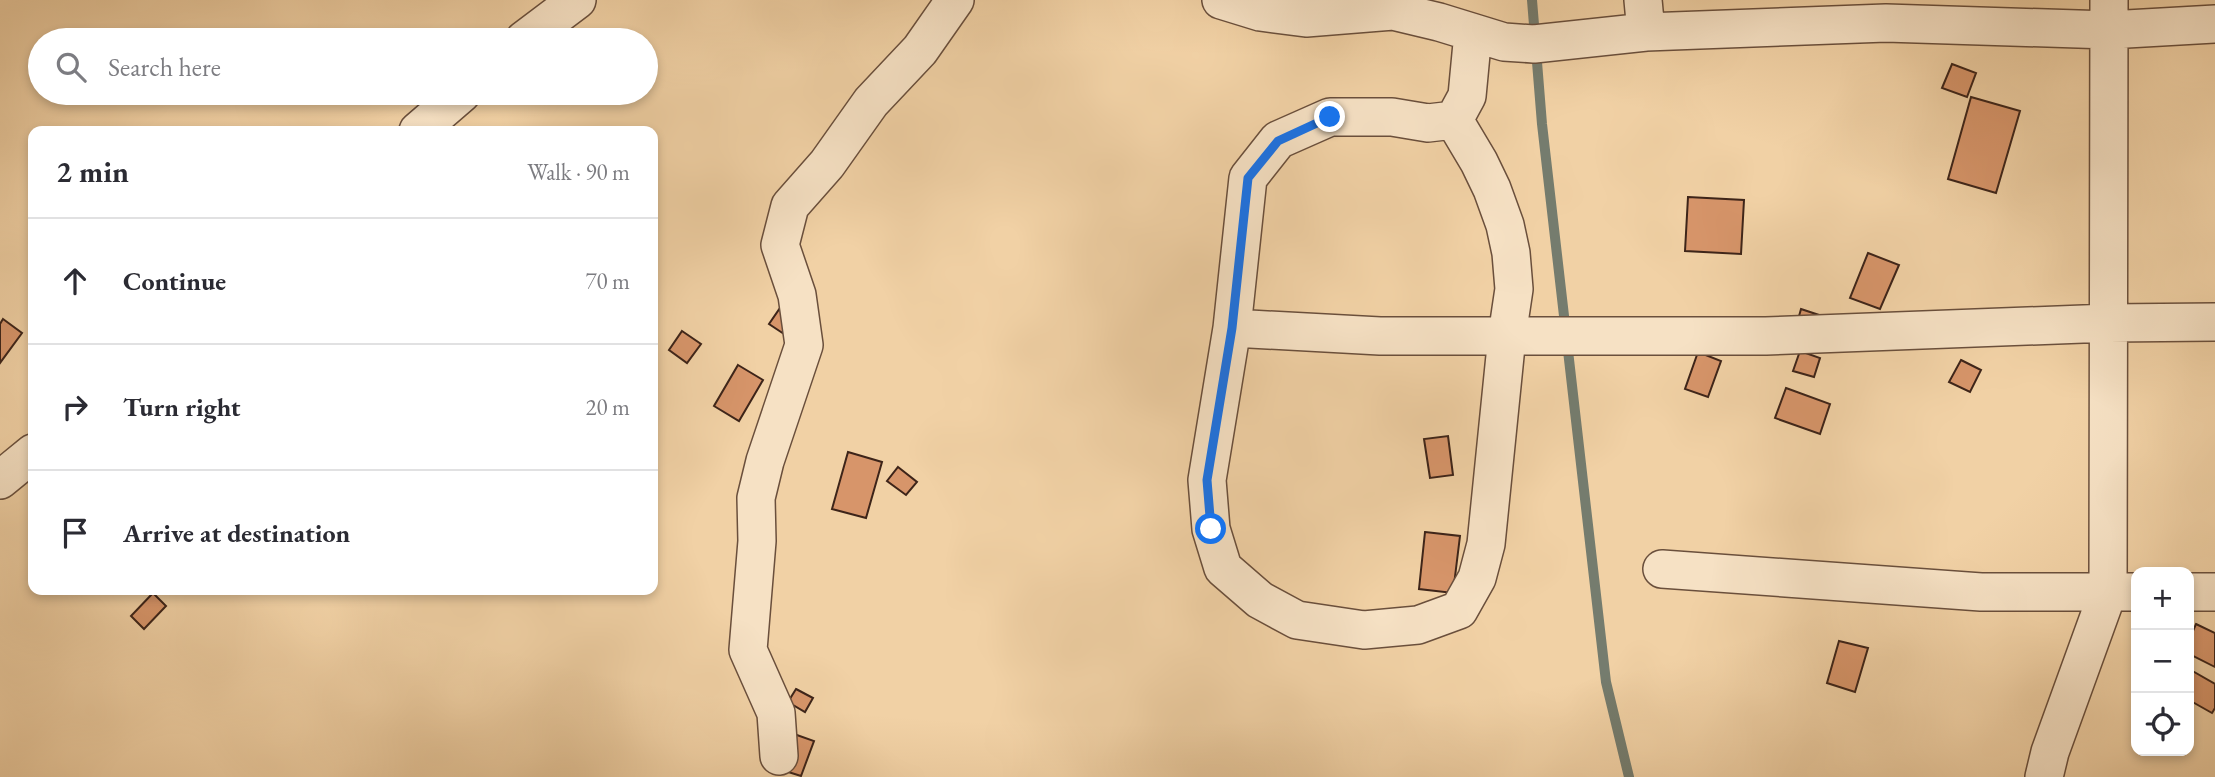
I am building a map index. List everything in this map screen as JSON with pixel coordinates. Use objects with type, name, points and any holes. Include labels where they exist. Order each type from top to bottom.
[{"type":"street","points":[[540,28],[577,0]]},
{"type":"street","points":[[779,756],[776,713],[748,650],[757,541],[756,498],[765,461],[804,345],[797,295],[780,245],[790,206],[827,164],[871,102],[920,50],[955,0]]},
{"type":"street","points":[[1221,0],[1260,12],[1306,18],[1393,11],[1504,42],[1534,44],[1644,16],[1886,23],[2109,15],[2215,24]]},
{"type":"street","points":[[2043,777],[2050,752],[2122,592],[2109,323],[2109,15]]},
{"type":"street","points":[[1454,121],[1467,96],[1472,33]]},
{"type":"street","points":[[424,126],[449,105]]},
{"type":"street","points":[[1330,117],[1392,117],[1428,123],[1454,121],[1479,162],[1506,225],[1514,289],[1486,544],[1477,578],[1460,610],[1418,625],[1364,630],[1297,620],[1260,600],[1223,568],[1211,529],[1207,480],[1232,328],[1248,178],[1278,141],[1330,117]]},
{"type":"street","points":[[1232,328],[1380,337],[1766,336],[2109,323],[2215,322]]},
{"type":"street","points":[[0,480],[28,457]]},
{"type":"street","points":[[1662,569],[1981,593],[2122,592]]},
{"type":"street","points":[[2194,592],[2215,592]]},
{"type":"building","points":[[1952,64],[1976,73],[1967,97],[1942,88]]},
{"type":"building","points":[[1971,97],[2020,111],[1996,193],[1948,179]]},
{"type":"building","points":[[1688,197],[1744,200],[1741,254],[1685,251]]},
{"type":"building","points":[[1868,253],[1899,265],[1880,309],[1850,298]]},
{"type":"building","points":[[780,308],[801,323],[790,338],[769,324]]},
{"type":"building","points":[[1801,309],[1819,315],[1814,332],[1796,327]]},
{"type":"building","points":[[3,319],[22,333],[0,363],[0,324]]},
{"type":"building","points":[[682,331],[701,344],[687,363],[669,350]]},
{"type":"building","points":[[1800,351],[1820,358],[1814,377],[1793,371]]},
{"type":"building","points":[[1698,352],[1721,361],[1708,397],[1685,389]]},
{"type":"building","points":[[1961,360],[1981,370],[1970,392],[1949,382]]},
{"type":"building","points":[[738,365],[763,380],[739,421],[714,406]]},
{"type":"building","points":[[1786,388],[1830,404],[1820,434],[1775,418]]},
{"type":"building","points":[[1448,436],[1453,475],[1430,478],[1424,439]]},
{"type":"building","points":[[848,452],[882,462],[866,518],[832,509]]},
{"type":"building","points":[[898,467],[917,482],[906,495],[887,481]]},
{"type":"building","points":[[1425,532],[1460,536],[1453,593],[1419,589]]},
{"type":"building","points":[[151,595],[155,595],[166,606],[144,629],[131,616]]},
{"type":"building","points":[[2196,624],[2215,633],[2215,667],[2194,656]]},
{"type":"building","points":[[1839,641],[1868,648],[1855,692],[1827,683]]},
{"type":"building","points":[[2194,672],[2215,684],[2215,708],[2212,713],[2194,703]]},
{"type":"building","points":[[796,689],[813,698],[805,712],[788,702]]},
{"type":"building","points":[[794,734],[814,741],[801,776],[782,770]]},
{"type":"waterway","points":[[1532,0],[1542,124],[1606,682],[1629,777]]},
{"type":"route","points":[[1211,529],[1207,480],[1232,328],[1248,178],[1278,141],[1330,117]]}]
